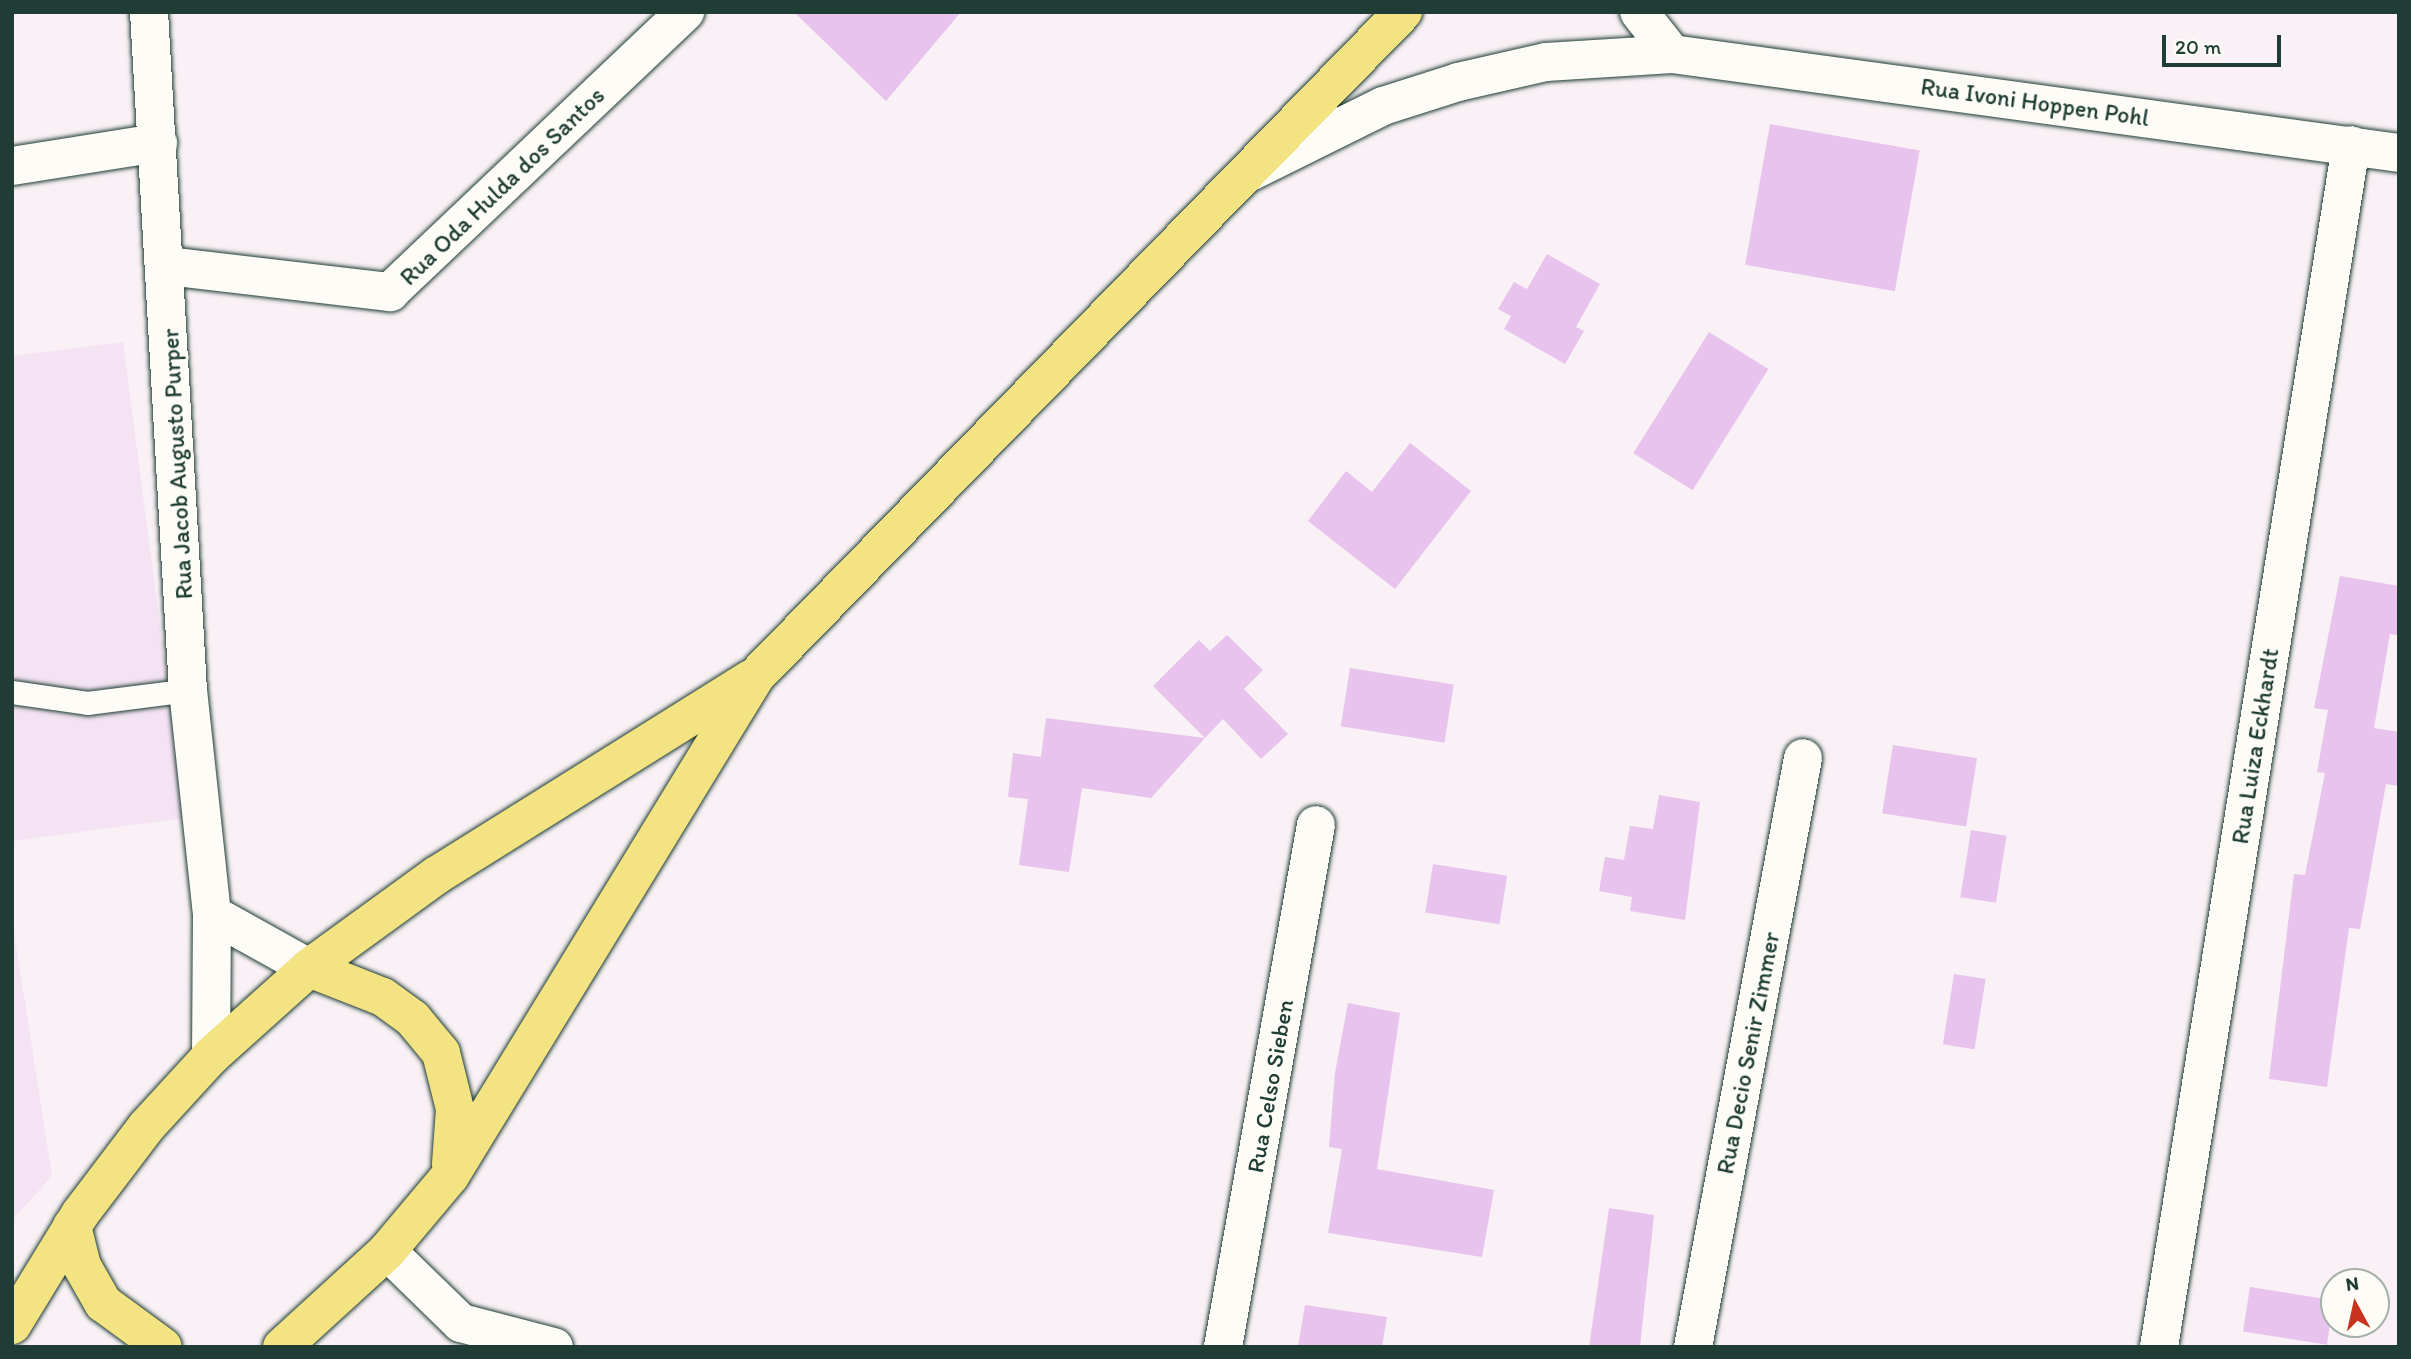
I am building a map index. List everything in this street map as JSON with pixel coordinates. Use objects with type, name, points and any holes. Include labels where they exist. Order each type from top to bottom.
[{"type":"highway","points":[[282,1347],[387,1251],[450,1176],[756,676],[1403,12]]},
{"type":"highway","points":[[12,1325],[72,1226],[146,1127],[211,1056],[309,968],[436,875],[756,676]]},
{"type":"highway","points":[[309,968],[383,997],[413,1019],[441,1053],[455,1109],[450,1176]]},
{"type":"highway","points":[[72,1226],[82,1266],[103,1303],[163,1347]]},
{"type":"street","name":"Rua Jacob Augusto Purper","points":[[149,12],[168,266],[188,690],[212,914],[211,1056]]},
{"type":"street","name":"Rua Oda Hulda dos Santos","points":[[168,266],[390,292],[685,12]]},
{"type":"street","points":[[1639,12],[1672,54]]},
{"type":"street","name":"Rua Ivoni Hoppen Pohl","points":[[1240,178],[1383,106],[1458,82],[1546,62],[1672,54],[2399,153]]},
{"type":"street","points":[[12,166],[158,143]]},
{"type":"street","name":"Rua Luiza Eckhardt","points":[[2159,1347],[2351,145]]},
{"type":"street","name":"Rua Decio Senir Zimmer","points":[[1693,1347],[1802,758]]},
{"type":"street","name":"Rua Celso Sieben","points":[[1223,1347],[1316,825]]},
{"type":"street","points":[[212,914],[309,968]]},
{"type":"street","points":[[387,1251],[461,1323],[554,1347]]},
{"type":"lane","points":[[12,692],[87,703],[188,690]]},
{"type":"shaded area","points":[[123,342],[185,818],[12,841],[12,356]]},
{"type":"shaded area","points":[[12,919],[52,1176],[12,1220]]},
{"type":"building","points":[[794,12],[961,12],[886,101]]},
{"type":"building","points":[[1770,124],[1920,150],[1895,291],[1745,265]]},
{"type":"building","points":[[1547,254],[1600,284],[1576,327],[1584,331],[1565,364],[1504,329],[1511,316],[1498,309],[1514,282],[1527,289]]},
{"type":"building","points":[[1709,332],[1768,369],[1693,490],[1633,453]]},
{"type":"building","points":[[1410,443],[1471,491],[1395,589],[1308,521],[1346,471],[1372,492]]},
{"type":"building","points":[[2340,576],[2399,586],[2399,635],[2390,634],[2374,728],[2399,732],[2399,786],[2386,784],[2360,929],[2349,928],[2327,1087],[2269,1079],[2294,874],[2305,875],[2325,773],[2317,772],[2328,710],[2314,708]]},
{"type":"building","points":[[1227,635],[1263,670],[1244,689],[1288,734],[1261,759],[1223,719],[1205,738],[1153,686],[1199,640],[1210,651]]},
{"type":"building","points":[[1350,668],[1454,684],[1444,743],[1341,726]]},
{"type":"building","points":[[1046,718],[1205,738],[1151,798],[1082,788],[1069,872],[1019,865],[1028,799],[1008,797],[1013,753],[1041,757]]},
{"type":"building","points":[[1893,745],[1977,758],[1966,826],[1882,813]]},
{"type":"building","points":[[1659,795],[1700,802],[1685,920],[1630,911],[1632,897],[1599,891],[1605,857],[1624,860],[1630,826],[1653,829]]},
{"type":"building","points":[[1971,830],[2007,836],[1996,903],[1960,897]]},
{"type":"building","points":[[1433,864],[1507,876],[1499,924],[1425,912]]},
{"type":"building","points":[[1954,974],[1986,979],[1974,1049],[1943,1044]]},
{"type":"building","points":[[1348,1003],[1400,1013],[1377,1169],[1494,1190],[1482,1257],[1328,1233],[1342,1149],[1329,1147],[1335,1073]]},
{"type":"building","points":[[1609,1208],[1654,1215],[1640,1347],[1589,1347]]},
{"type":"building","points":[[2250,1287],[2320,1298],[2320,1338],[2328,1338],[2327,1345],[2243,1331]]},
{"type":"building","points":[[1305,1305],[1387,1317],[1382,1347],[1298,1347]]}]
